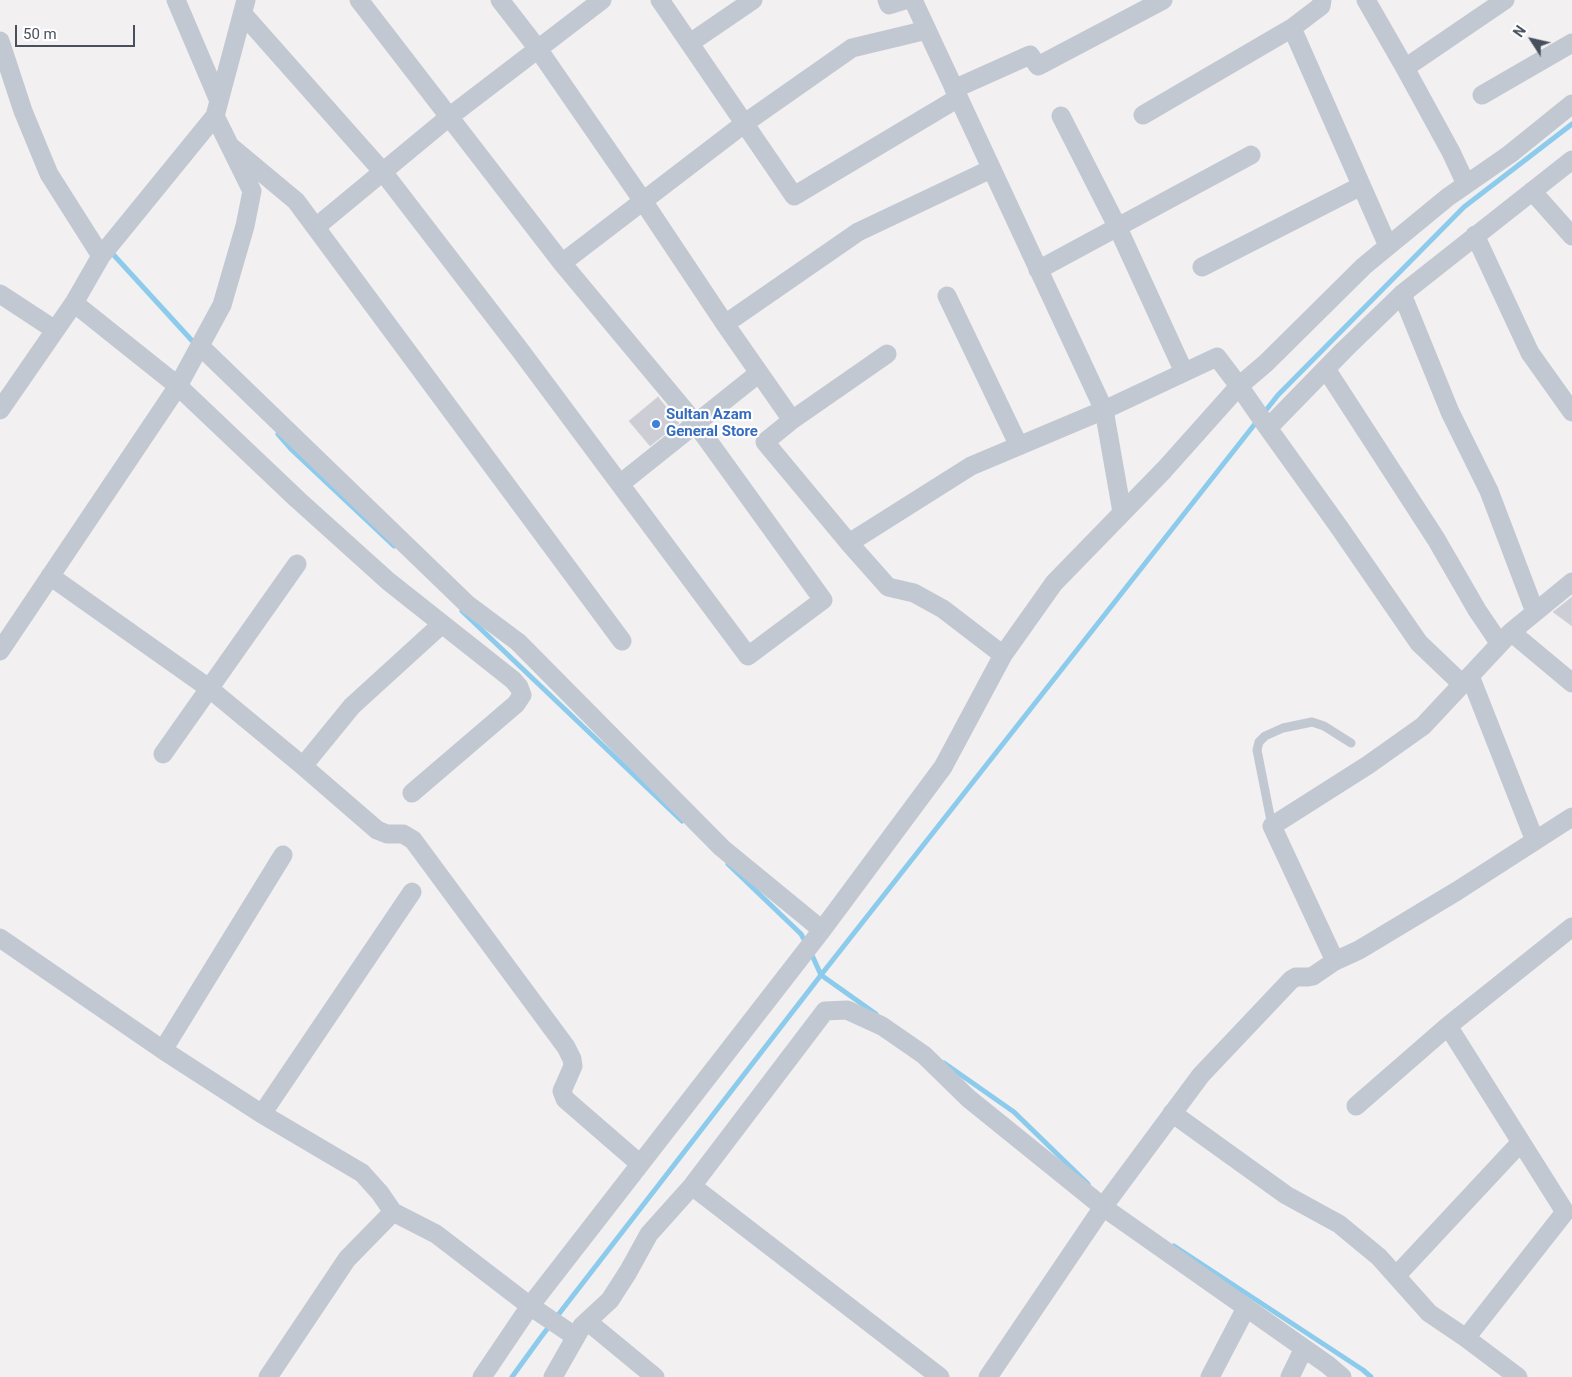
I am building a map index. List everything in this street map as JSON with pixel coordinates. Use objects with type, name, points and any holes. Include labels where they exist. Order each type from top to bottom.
[{"type":"street","points":[[0,651],[178,386],[222,305],[245,226],[252,191],[230,146],[176,0]]},
{"type":"street","points":[[244,7],[382,172],[520,350],[748,656],[823,600],[696,424],[562,263],[359,0]]},
{"type":"street","points":[[500,0],[538,49],[792,420]]},
{"type":"street","points":[[316,227],[449,117],[602,0]]},
{"type":"street","points":[[660,0],[794,196],[956,93],[1030,56],[1038,66],[1163,0]]},
{"type":"street","points":[[690,43],[753,0]]},
{"type":"street","points":[[887,0],[889,5],[905,0]]},
{"type":"street","points":[[913,0],[1104,410],[1122,512]]},
{"type":"street","points":[[1143,115],[1292,28],[1321,6],[1322,0]]},
{"type":"street","points":[[1366,0],[1452,152],[1466,184]]},
{"type":"street","points":[[1405,68],[1505,0]]},
{"type":"street","points":[[0,410],[74,303],[102,256],[217,109],[244,7]]},
{"type":"street","points":[[1292,28],[1388,246]]},
{"type":"street","points":[[562,263],[745,123],[852,48],[927,30]]},
{"type":"street","points":[[1482,95],[1572,43]]},
{"type":"street","points":[[2,53],[49,174],[102,256]]},
{"type":"street","points":[[482,1377],[537,1310],[640,1164],[822,930],[943,767],[1003,655],[1054,583],[1242,392],[1266,363],[1364,266],[1448,197],[1510,154],[1572,104]]},
{"type":"street","points":[[1061,116],[1118,228],[1184,372]]},
{"type":"street","points":[[230,146],[296,201],[622,641]]},
{"type":"street","points":[[1038,270],[1251,155]]},
{"type":"street","points":[[1266,425],[1402,294],[1572,160]]},
{"type":"street","points":[[725,324],[858,232],[991,169]]},
{"type":"street","points":[[1202,267],[1361,186]]},
{"type":"street","points":[[1532,191],[1572,236]]},
{"type":"street","points":[[1475,235],[1530,353],[1572,412]]},
{"type":"street","points":[[0,294],[55,330]]},
{"type":"street","points":[[1402,294],[1450,412],[1489,491],[1535,612]]},
{"type":"street","points":[[947,296],[1019,446]]},
{"type":"street","points":[[74,303],[178,386],[297,499],[381,575],[513,680],[519,687],[522,695],[504,716],[412,793]]},
{"type":"street","points":[[200,346],[467,604],[518,642],[722,848],[822,930]]},
{"type":"street","points":[[886,354],[792,420],[766,442],[888,588],[914,593],[943,609],[1003,655]]},
{"type":"street","points":[[849,543],[971,466],[1104,410],[1217,357],[1339,527],[1419,643],[1466,680],[1535,841]]},
{"type":"street","points":[[1326,369],[1436,540],[1477,610],[1505,638],[1572,683]]},
{"type":"street","points":[[620,484],[759,372]]},
{"type":"street","points":[[162,754],[297,564]]},
{"type":"street","points":[[50,576],[210,689],[377,830],[387,834],[403,834],[413,840],[566,1047],[573,1066],[562,1091],[565,1099],[640,1164]]},
{"type":"street","points":[[1335,961],[1272,826],[1368,765],[1423,726],[1505,638],[1572,582]]},
{"type":"street","points":[[303,766],[352,706],[442,624]]},
{"type":"street","points":[[988,1377],[1103,1206],[1201,1075],[1291,980],[1313,976],[1335,961],[1359,950],[1457,891],[1572,817]]},
{"type":"street","points":[[163,1050],[283,855]]},
{"type":"street","points":[[262,1114],[412,892]]},
{"type":"street","points":[[1356,1106],[1448,1026],[1572,927]]},
{"type":"street","points":[[0,938],[163,1050],[262,1114],[362,1173],[380,1193],[393,1212],[436,1234],[537,1310],[573,1334]]},
{"type":"street","points":[[553,1377],[573,1334],[610,1300],[650,1234],[692,1186],[825,1010],[847,1010],[882,1026],[924,1055],[968,1098],[1103,1206],[1342,1377]]},
{"type":"street","points":[[1448,1026],[1566,1212],[1466,1338]]},
{"type":"street","points":[[1172,1114],[1286,1196],[1339,1224],[1378,1257],[1429,1313],[1518,1377]]},
{"type":"street","points":[[1396,1276],[1521,1142]]},
{"type":"street","points":[[692,1186],[940,1377]]},
{"type":"street","points":[[268,1377],[347,1259],[393,1212]]},
{"type":"street","points":[[1210,1377],[1246,1308]]},
{"type":"street","points":[[587,1321],[654,1377]]},
{"type":"street","points":[[1290,1377],[1304,1348]]},
{"type":"lane","points":[[1272,826],[1257,750],[1259,742],[1265,736],[1283,728],[1312,722],[1324,726],[1351,743]]},
{"type":"building","name":"Sultan Azam General Store","points":[[658,397],[679,423],[650,446],[629,421]]},
{"type":"building","points":[[1572,597],[1572,626],[1553,612]]},
{"type":"waterway","points":[[1263,414],[1278,395],[1464,207],[1572,124]]},
{"type":"waterway","points":[[111,252],[196,345]]},
{"type":"waterway","points":[[512,1377],[821,975],[1258,420]]},
{"type":"waterway","points":[[278,434],[292,450],[394,546]]},
{"type":"waterway","points":[[462,611],[682,821]]},
{"type":"waterway","points":[[728,864],[801,934],[806,943]]},
{"type":"waterway","points":[[811,953],[821,975],[876,1014]]},
{"type":"waterway","points":[[944,1063],[1014,1112],[1088,1184]]},
{"type":"waterway","points":[[1174,1246],[1371,1377]]},
{"type":"place","name":"Sultan Azam General Store","points":[[656,424]]}]
